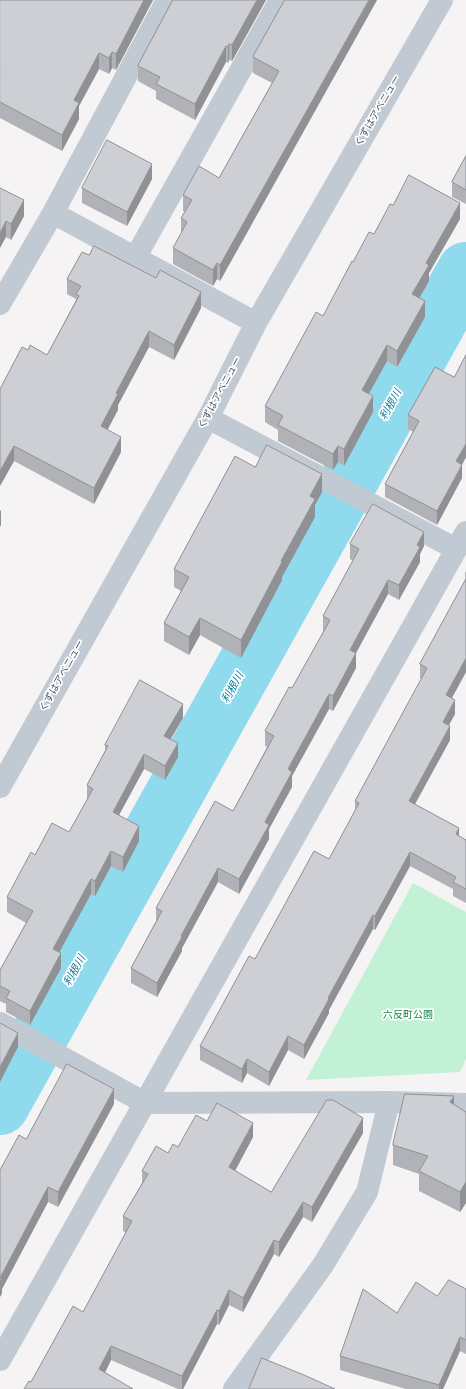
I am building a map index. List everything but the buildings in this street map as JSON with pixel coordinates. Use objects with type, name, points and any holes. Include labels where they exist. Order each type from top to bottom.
[{"type":"street","points":[[0,304],[53,212],[167,0]]},
{"type":"street","points":[[135,258],[280,0]]},
{"type":"street","name":"くずはアベニュー","points":[[0,787],[208,418],[256,323],[442,0]]},
{"type":"street","points":[[53,212],[256,323]]},
{"type":"street","points":[[0,1360],[461,541],[208,418]]},
{"type":"street","points":[[0,1023],[145,1103],[389,1102],[466,1104]]},
{"type":"street","points":[[234,1389],[322,1265],[367,1192],[389,1102]]},
{"type":"green space","name":"六反町公園","points":[[413,883],[466,912],[466,1059],[460,1072],[306,1080]]},
{"type":"waterway","name":"利根川","points":[[0,1106],[466,271]]}]
